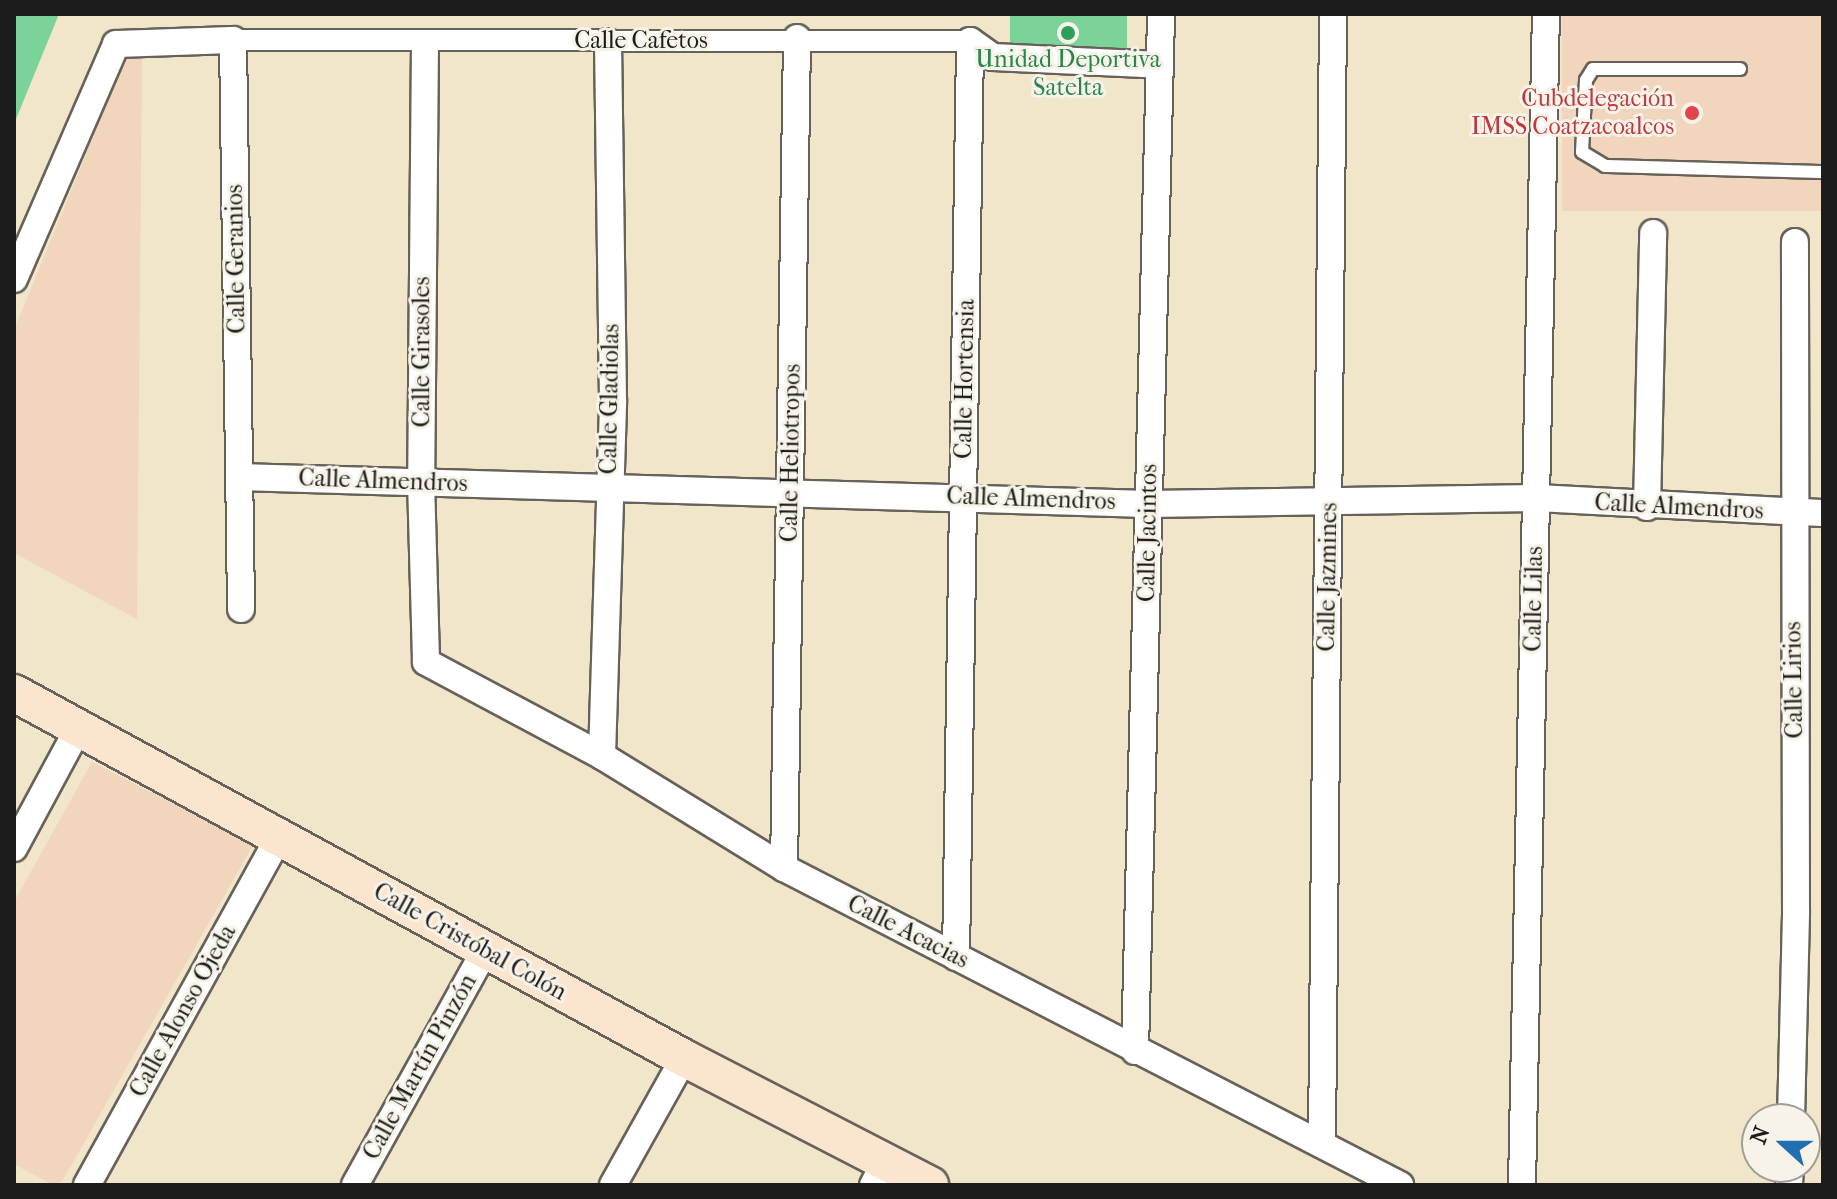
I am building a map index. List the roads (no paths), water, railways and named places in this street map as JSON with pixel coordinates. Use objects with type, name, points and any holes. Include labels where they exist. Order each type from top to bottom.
[{"type":"main road","name":"Calle Cristóbal Colón","points":[[14,693],[684,1058],[879,1174],[930,1185]]},
{"type":"street","name":"Calle Jacintos","points":[[1135,1051],[1161,14]]},
{"type":"street","name":"Calle Jazmines","points":[[1322,1141],[1333,14]]},
{"type":"street","name":"Calle Lilas","points":[[1522,1185],[1546,14]]},
{"type":"street","name":"Calle Cafetos","points":[[14,279],[116,44],[233,40],[425,43],[797,38],[970,41],[993,57],[1160,65]]},
{"type":"street","name":"Calle Heliotropos","points":[[784,868],[797,38]]},
{"type":"street","name":"Calle Geranios","points":[[233,40],[241,609]]},
{"type":"street","name":"Calle Hortensia","points":[[956,957],[970,41]]},
{"type":"street","name":"Calle Gladiolas","points":[[602,756],[613,400],[608,42]]},
{"type":"street","name":"Calle Girasoles","points":[[425,43],[421,481],[426,662]]},
{"type":"street","points":[[1647,507],[1653,233]]},
{"type":"street","name":"Calle Lirios","points":[[1791,1103],[1796,911],[1793,514],[1795,242]]},
{"type":"street","name":"Calle Almendros","points":[[239,477],[963,495],[1148,504],[1536,498],[1647,507],[1823,513]]},
{"type":"street","name":"Calle Acacias","points":[[426,662],[602,756],[784,868],[1135,1051],[1322,1141],[1400,1185]]},
{"type":"street","points":[[14,848],[78,729]]},
{"type":"street","name":"Calle Alonso Ojeda","points":[[87,1185],[279,837]]},
{"type":"street","name":"Calle Martín Pinzón","points":[[355,1185],[485,950]]},
{"type":"street","points":[[613,1185],[684,1058]]},
{"type":"lane","points":[[1740,69],[1593,69],[1586,80],[1582,152],[1605,166],[1823,172]]},
{"type":"place","name":"Unidad Deportiva Satelta","points":[[1068,33]]},
{"type":"place","name":"Cubdelegación IMSS Coatzacoalcos","points":[[1692,113]]}]
